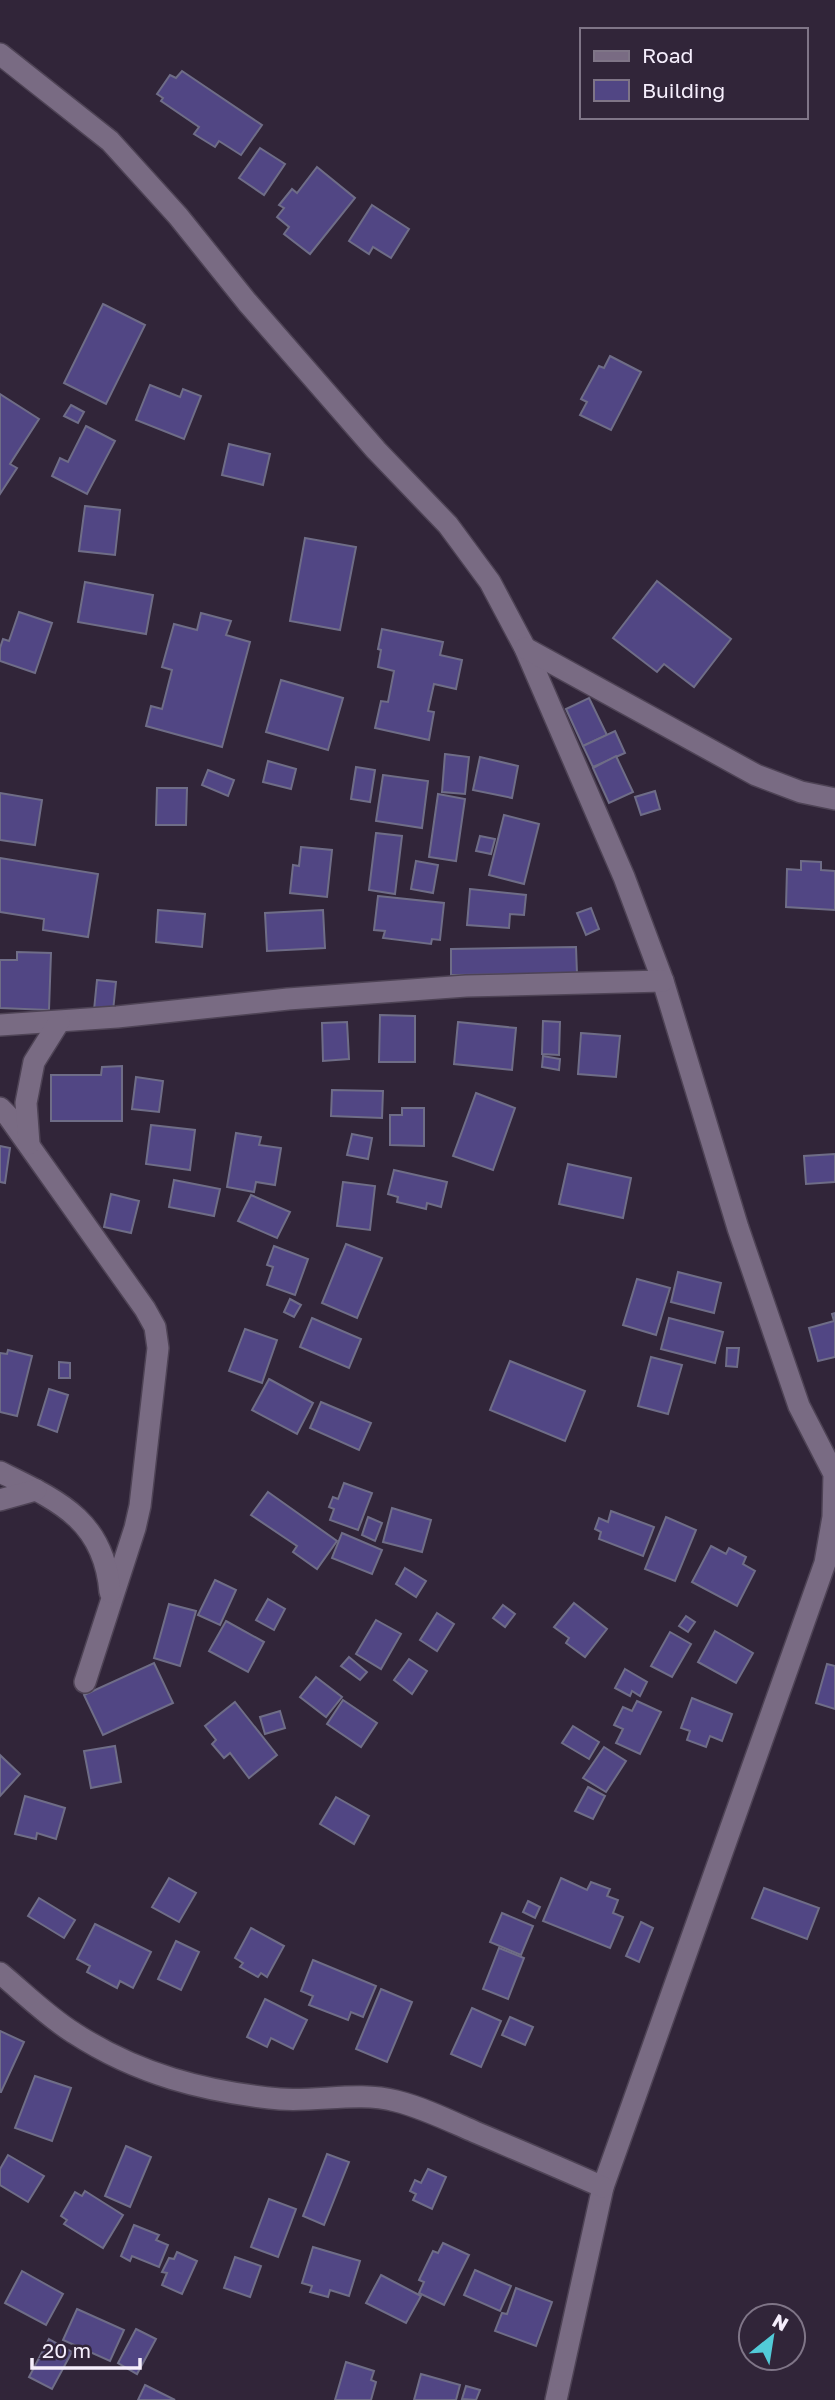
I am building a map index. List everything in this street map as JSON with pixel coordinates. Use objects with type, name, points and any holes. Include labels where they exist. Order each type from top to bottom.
[{"type":"street","points":[[0,54],[110,141],[178,216],[247,302],[376,450],[448,526],[491,582],[524,648],[624,877],[663,981],[738,1228],[794,1393],[835,1475],[833,1517],[825,1563],[603,2187],[556,2400]]},
{"type":"street","points":[[524,648],[756,775],[802,792],[835,799]]},
{"type":"street","points":[[0,1025],[453,987],[663,981]]},
{"type":"street","points":[[29,1148],[26,1103],[34,1062],[60,1021]]},
{"type":"street","points":[[0,1108],[155,1326],[158,1348],[140,1506],[85,1682]]},
{"type":"street","points":[[0,1472],[72,1511],[95,1539],[108,1568],[111,1601]]},
{"type":"street","points":[[0,1500],[36,1490]]},
{"type":"street","points":[[0,1973],[72,2033],[156,2076],[278,2099],[310,2101],[364,2097],[395,2100],[432,2113],[603,2187]]},
{"type":"building","points":[[182,71],[262,125],[241,155],[219,141],[215,147],[194,134],[199,127],[161,101],[163,98],[157,94],[170,75],[176,78]]},
{"type":"building","points":[[260,148],[285,164],[264,195],[239,178]]},
{"type":"building","points":[[317,167],[355,198],[310,254],[284,234],[289,227],[277,217],[284,208],[279,205],[292,189],[297,193]]},
{"type":"building","points":[[372,205],[409,229],[391,258],[373,247],[369,254],[349,241]]},
{"type":"building","points":[[103,304],[145,325],[106,404],[64,383]]},
{"type":"building","points":[[610,356],[641,372],[611,430],[580,415],[587,402],[581,399],[599,366],[604,368]]},
{"type":"building","points":[[150,385],[180,397],[183,389],[201,396],[184,439],[136,420]]},
{"type":"building","points":[[0,394],[39,419],[10,464],[17,468],[0,494]]},
{"type":"building","points":[[71,405],[84,412],[78,423],[64,416]]},
{"type":"building","points":[[86,426],[115,441],[87,494],[52,476],[60,458],[68,462]]},
{"type":"building","points":[[229,444],[270,454],[263,485],[222,475]]},
{"type":"building","points":[[85,506],[120,510],[115,555],[79,551]]},
{"type":"building","points":[[305,538],[356,547],[340,630],[290,621]]},
{"type":"building","points":[[657,581],[731,639],[694,687],[664,664],[657,672],[613,638]]},
{"type":"building","points":[[85,582],[153,595],[146,634],[78,622]]},
{"type":"building","points":[[19,612],[52,623],[35,673],[0,661],[3,639],[9,641]]},
{"type":"building","points":[[201,613],[231,621],[226,635],[250,642],[222,747],[146,726],[151,706],[162,709],[172,670],[162,667],[174,624],[197,630]]},
{"type":"building","points":[[382,629],[443,642],[440,655],[462,660],[456,689],[434,684],[428,711],[434,712],[429,740],[375,728],[381,701],[388,702],[394,671],[378,667]]},
{"type":"building","points":[[281,680],[343,698],[328,750],[266,732]]},
{"type":"building","points":[[589,698],[607,735],[583,746],[566,709]]},
{"type":"building","points":[[615,731],[625,753],[593,767],[583,746]]},
{"type":"building","points":[[445,754],[469,757],[465,794],[442,792]]},
{"type":"building","points":[[616,756],[633,792],[609,803],[593,768]]},
{"type":"building","points":[[480,757],[518,766],[512,798],[473,790]]},
{"type":"building","points":[[268,761],[296,769],[291,789],[263,782]]},
{"type":"building","points":[[356,767],[375,770],[370,802],[351,799]]},
{"type":"building","points":[[208,770],[234,780],[228,796],[202,785]]},
{"type":"building","points":[[383,775],[428,781],[422,828],[376,821]]},
{"type":"building","points":[[157,788],[187,788],[186,825],[156,825]]},
{"type":"building","points":[[655,791],[660,809],[641,815],[635,797]]},
{"type":"building","points":[[0,793],[42,800],[35,845],[0,840]]},
{"type":"building","points":[[438,794],[465,799],[456,861],[429,857]]},
{"type":"building","points":[[504,815],[539,824],[524,884],[489,875]]},
{"type":"building","points":[[376,833],[402,836],[395,894],[369,890]]},
{"type":"building","points":[[480,836],[495,839],[491,854],[476,851]]},
{"type":"building","points":[[301,847],[332,850],[327,897],[290,893],[293,865],[299,866]]},
{"type":"building","points":[[0,858],[98,874],[88,937],[43,930],[44,919],[0,912]]},
{"type":"building","points":[[416,861],[438,865],[433,893],[411,889]]},
{"type":"building","points":[[801,861],[821,862],[821,870],[835,871],[835,910],[786,907],[787,869],[801,870]]},
{"type":"building","points":[[470,889],[526,895],[524,915],[510,914],[509,928],[467,925]]},
{"type":"building","points":[[378,896],[444,903],[440,940],[432,939],[431,944],[383,938],[385,931],[374,930]]},
{"type":"building","points":[[591,908],[599,929],[586,935],[577,913]]},
{"type":"building","points":[[158,910],[205,914],[202,947],[156,942]]},
{"type":"building","points":[[323,910],[325,948],[267,951],[265,913]]},
{"type":"building","points":[[576,947],[577,974],[451,975],[451,949]]},
{"type":"building","points":[[17,952],[51,953],[49,1010],[0,1008],[0,960],[17,960]]},
{"type":"building","points":[[97,980],[116,982],[113,1011],[94,1010]]},
{"type":"building","points":[[380,1015],[415,1016],[415,1062],[379,1062]]},
{"type":"building","points":[[543,1021],[560,1022],[559,1055],[542,1054]]},
{"type":"building","points":[[347,1022],[349,1059],[323,1061],[322,1023]]},
{"type":"building","points":[[458,1022],[516,1028],[512,1070],[454,1064]]},
{"type":"building","points":[[581,1033],[620,1036],[616,1077],[578,1074]]},
{"type":"building","points":[[543,1056],[560,1059],[559,1070],[542,1067]]},
{"type":"building","points":[[122,1066],[122,1121],[51,1121],[51,1075],[101,1075],[102,1067]]},
{"type":"building","points":[[136,1077],[163,1081],[159,1112],[132,1109]]},
{"type":"building","points":[[332,1090],[383,1091],[382,1118],[331,1116]]},
{"type":"building","points":[[476,1093],[515,1108],[493,1170],[453,1156]]},
{"type":"building","points":[[402,1108],[424,1108],[424,1146],[390,1145],[390,1115],[402,1115]]},
{"type":"building","points":[[151,1125],[195,1130],[190,1170],[146,1164]]},
{"type":"building","points":[[236,1133],[261,1137],[259,1145],[281,1148],[275,1185],[256,1182],[254,1192],[227,1187]]},
{"type":"building","points":[[352,1134],[372,1138],[368,1159],[347,1155]]},
{"type":"building","points":[[0,1146],[10,1148],[5,1183],[0,1182]]},
{"type":"building","points":[[835,1154],[835,1182],[806,1184],[804,1156]]},
{"type":"building","points":[[568,1164],[631,1178],[623,1218],[559,1204]]},
{"type":"building","points":[[394,1170],[447,1182],[441,1207],[427,1203],[426,1209],[397,1202],[398,1197],[388,1194]]},
{"type":"building","points":[[174,1180],[220,1189],[214,1216],[169,1207]]},
{"type":"building","points":[[343,1182],[375,1186],[370,1230],[337,1226]]},
{"type":"building","points":[[111,1194],[139,1201],[131,1233],[104,1227]]},
{"type":"building","points":[[251,1195],[290,1212],[277,1238],[238,1221]]},
{"type":"building","points":[[346,1244],[382,1258],[357,1318],[322,1303]]},
{"type":"building","points":[[274,1246],[308,1259],[295,1295],[267,1285],[273,1267],[267,1265]]},
{"type":"building","points":[[678,1272],[721,1283],[714,1313],[671,1302]]},
{"type":"building","points":[[637,1279],[670,1288],[656,1335],[623,1325]]},
{"type":"building","points":[[290,1299],[301,1305],[294,1317],[284,1312]]},
{"type":"building","points":[[835,1313],[835,1357],[818,1361],[809,1328],[834,1321],[832,1314]]},
{"type":"building","points":[[312,1318],[361,1339],[349,1368],[300,1347]]},
{"type":"building","points":[[669,1318],[723,1332],[715,1363],[661,1349]]},
{"type":"building","points":[[245,1329],[277,1340],[262,1383],[229,1371]]},
{"type":"building","points":[[727,1348],[739,1348],[737,1367],[726,1366]]},
{"type":"building","points":[[8,1350],[32,1356],[17,1416],[0,1412],[0,1353],[7,1354]]},
{"type":"building","points":[[651,1357],[682,1365],[668,1414],[638,1406]]},
{"type":"building","points":[[510,1361],[585,1391],[565,1441],[490,1410]]},
{"type":"building","points":[[59,1362],[70,1363],[70,1378],[59,1378]]},
{"type":"building","points":[[269,1379],[313,1403],[297,1434],[252,1410]]},
{"type":"building","points":[[49,1389],[68,1395],[57,1432],[38,1425]]},
{"type":"building","points":[[321,1402],[371,1423],[359,1450],[310,1428]]},
{"type":"building","points":[[344,1483],[372,1493],[358,1530],[330,1520],[334,1509],[329,1507],[333,1497],[338,1499]]},
{"type":"building","points":[[268,1492],[337,1541],[317,1569],[293,1552],[297,1546],[251,1515]]},
{"type":"building","points":[[392,1508],[431,1520],[422,1552],[383,1542]]},
{"type":"building","points":[[611,1511],[654,1527],[643,1556],[599,1539],[601,1532],[595,1529],[599,1518],[608,1522]]},
{"type":"building","points":[[368,1517],[382,1523],[375,1541],[362,1535]]},
{"type":"building","points":[[666,1517],[696,1530],[675,1581],[645,1569]]},
{"type":"building","points":[[342,1533],[382,1550],[372,1574],[332,1558]]},
{"type":"building","points":[[711,1546],[726,1554],[729,1548],[746,1557],[743,1564],[755,1571],[737,1606],[692,1582]]},
{"type":"building","points":[[405,1568],[426,1581],[416,1597],[396,1584]]},
{"type":"building","points":[[215,1580],[236,1590],[220,1625],[198,1615]]},
{"type":"building","points":[[268,1599],[285,1609],[274,1630],[256,1620]]},
{"type":"building","points":[[574,1603],[607,1629],[585,1657],[566,1643],[569,1638],[554,1627]]},
{"type":"building","points":[[169,1604],[196,1611],[180,1666],[154,1658]]},
{"type":"building","points":[[503,1605],[515,1614],[505,1627],[493,1618]]},
{"type":"building","points":[[437,1613],[454,1624],[437,1651],[420,1640]]},
{"type":"building","points":[[686,1616],[695,1622],[688,1632],[679,1626]]},
{"type":"building","points":[[376,1620],[401,1634],[381,1669],[356,1654]]},
{"type":"building","points":[[226,1621],[264,1642],[248,1672],[209,1651]]},
{"type":"building","points":[[715,1631],[753,1653],[736,1683],[698,1662]]},
{"type":"building","points":[[670,1632],[691,1644],[672,1677],[651,1666]]},
{"type":"building","points":[[349,1657],[367,1672],[360,1680],[341,1666]]},
{"type":"building","points":[[409,1659],[427,1671],[412,1694],[394,1680]]},
{"type":"building","points":[[154,1663],[173,1703],[103,1735],[84,1695]]},
{"type":"building","points":[[827,1664],[835,1666],[835,1709],[816,1703]]},
{"type":"building","points":[[625,1669],[647,1682],[640,1696],[632,1691],[630,1696],[615,1688]]},
{"type":"building","points":[[316,1677],[342,1697],[326,1717],[300,1697]]},
{"type":"building","points":[[692,1698],[732,1714],[722,1741],[710,1736],[706,1747],[687,1740],[690,1731],[681,1728]]},
{"type":"building","points":[[343,1700],[377,1723],[361,1747],[327,1724]]},
{"type":"building","points":[[637,1701],[661,1712],[640,1754],[616,1743],[623,1729],[614,1725],[623,1707],[632,1711]]},
{"type":"building","points":[[235,1702],[277,1755],[249,1778],[230,1753],[224,1758],[212,1744],[216,1740],[205,1726]]},
{"type":"building","points":[[280,1711],[285,1728],[265,1734],[260,1717]]},
{"type":"building","points":[[573,1726],[599,1742],[589,1759],[562,1743]]},
{"type":"building","points":[[115,1746],[121,1782],[91,1788],[84,1751]]},
{"type":"building","points":[[604,1747],[626,1761],[606,1792],[583,1778]]},
{"type":"building","points":[[0,1755],[20,1774],[0,1796]]},
{"type":"building","points":[[588,1787],[605,1796],[593,1819],[575,1811]]},
{"type":"building","points":[[25,1796],[65,1808],[56,1839],[37,1833],[36,1839],[15,1834]]},
{"type":"building","points":[[336,1797],[369,1816],[354,1844],[320,1824]]},
{"type":"building","points":[[169,1878],[196,1893],[179,1922],[152,1907]]},
{"type":"building","points":[[561,1878],[587,1890],[591,1882],[610,1889],[607,1896],[618,1900],[613,1913],[623,1917],[610,1948],[543,1921]]},
{"type":"building","points":[[764,1888],[819,1908],[807,1939],[752,1918]]},
{"type":"building","points":[[39,1898],[75,1920],[64,1938],[28,1916]]},
{"type":"building","points":[[528,1901],[540,1907],[535,1918],[523,1912]]},
{"type":"building","points":[[502,1913],[533,1926],[521,1955],[490,1942]]},
{"type":"building","points":[[641,1922],[653,1928],[639,1962],[626,1956]]},
{"type":"building","points":[[95,1924],[151,1952],[133,1988],[120,1981],[117,1988],[87,1972],[90,1966],[77,1959]]},
{"type":"building","points":[[251,1928],[284,1946],[267,1977],[261,1973],[258,1977],[240,1967],[243,1963],[235,1958]]},
{"type":"building","points":[[176,1941],[199,1952],[181,1990],[158,1979]]},
{"type":"building","points":[[499,1948],[524,1958],[508,1999],[483,1989]]},
{"type":"building","points":[[313,1960],[376,1986],[363,2017],[351,2012],[348,2020],[309,2005],[313,1996],[301,1991]]},
{"type":"building","points":[[381,1989],[412,2002],[387,2062],[356,2049]]},
{"type":"building","points":[[265,1999],[307,2020],[293,2049],[271,2038],[267,2047],[247,2037]]},
{"type":"building","points":[[472,2008],[501,2021],[481,2067],[451,2054]]},
{"type":"building","points":[[510,2017],[533,2027],[525,2045],[502,2035]]},
{"type":"building","points":[[0,2031],[24,2042],[1,2092],[0,2092]]},
{"type":"building","points":[[35,2076],[71,2088],[52,2141],[15,2128]]},
{"type":"building","points":[[126,2146],[151,2157],[130,2207],[105,2196]]},
{"type":"building","points":[[327,2154],[349,2162],[324,2225],[303,2216]]},
{"type":"building","points":[[8,2155],[44,2176],[28,2202],[0,2185],[0,2169]]},
{"type":"building","points":[[428,2169],[446,2177],[432,2209],[413,2200],[416,2194],[410,2191],[415,2180],[421,2183]]},
{"type":"building","points":[[85,2191],[123,2215],[103,2248],[64,2224],[67,2220],[61,2216],[75,2192],[82,2196]]},
{"type":"building","points":[[269,2199],[296,2209],[278,2257],[251,2247]]},
{"type":"building","points":[[134,2225],[159,2235],[156,2240],[168,2245],[159,2267],[132,2256],[130,2261],[121,2256]]},
{"type":"building","points":[[443,2243],[469,2255],[444,2305],[419,2293],[424,2282],[419,2280],[433,2251],[438,2253]]},
{"type":"building","points":[[313,2247],[360,2261],[349,2296],[330,2290],[328,2297],[310,2292],[312,2286],[302,2283]]},
{"type":"building","points":[[177,2252],[197,2261],[182,2294],[162,2285],[167,2273],[162,2272],[169,2258],[174,2259]]},
{"type":"building","points":[[235,2257],[261,2266],[250,2297],[224,2288]]},
{"type":"building","points":[[475,2270],[511,2286],[500,2311],[464,2295]]},
{"type":"building","points":[[22,2271],[63,2294],[46,2325],[5,2303]]},
{"type":"building","points":[[381,2275],[421,2296],[406,2323],[366,2303]]},
{"type":"building","points":[[516,2288],[552,2302],[536,2346],[495,2331],[502,2313],[507,2314]]},
{"type":"building","points":[[77,2309],[124,2330],[110,2361],[63,2340]]},
{"type":"building","points":[[136,2329],[156,2339],[137,2374],[118,2363]]},
{"type":"building","points":[[49,2339],[72,2352],[52,2389],[29,2377]]},
{"type":"building","points":[[346,2362],[374,2371],[371,2380],[376,2382],[371,2400],[335,2400]]},
{"type":"building","points":[[421,2374],[460,2385],[456,2400],[414,2400]]},
{"type":"building","points":[[145,2385],[175,2400],[138,2400]]},
{"type":"building","points":[[466,2386],[480,2390],[476,2400],[462,2399]]}]
